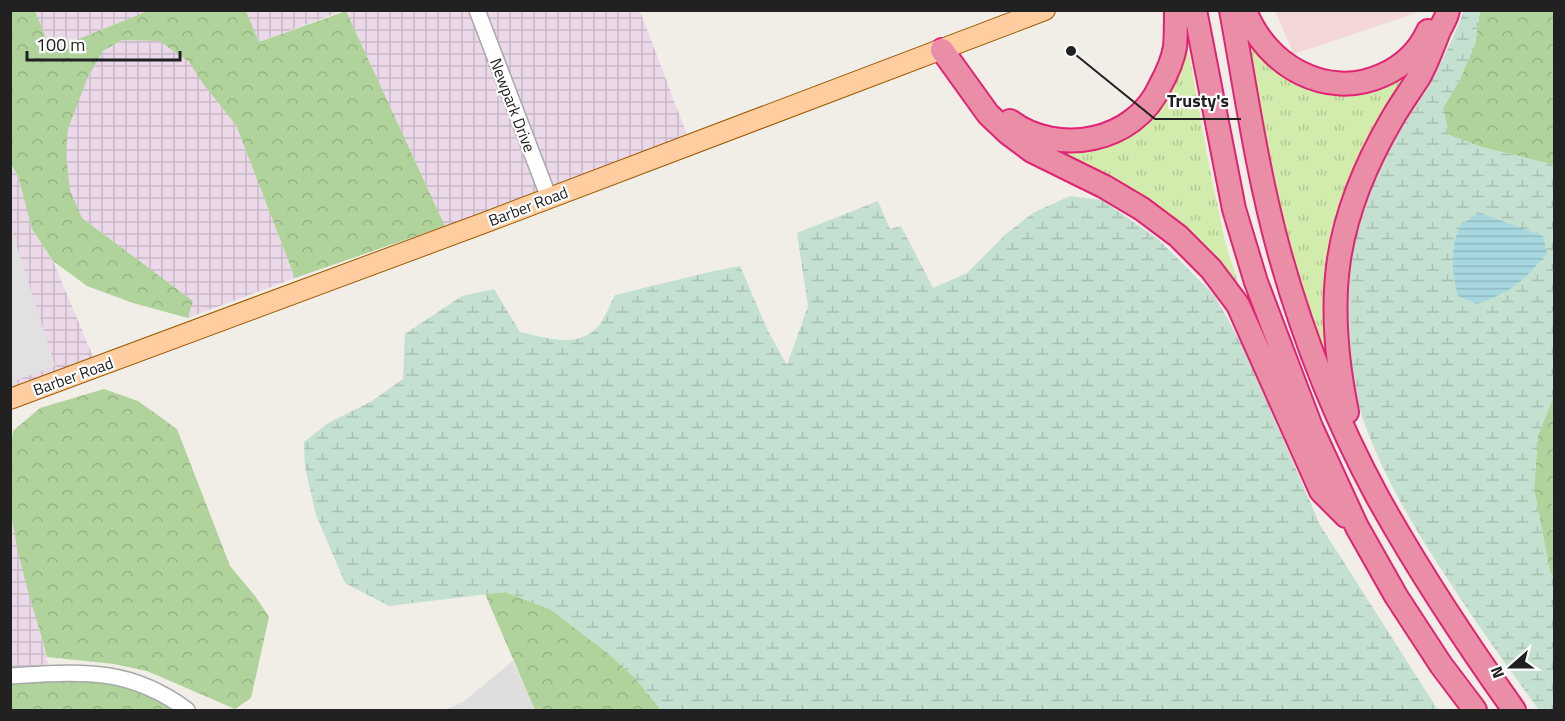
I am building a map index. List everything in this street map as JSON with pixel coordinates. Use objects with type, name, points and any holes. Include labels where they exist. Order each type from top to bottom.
[{"type":"highway","points":[[947,47],[991,103],[1018,127],[1059,140],[1091,139],[1125,125],[1137,117],[1155,97],[1174,49],[1176,10]]},
{"type":"highway","points":[[1195,10],[1234,209],[1256,282],[1311,427],[1357,527],[1396,596],[1441,665],[1475,711]]},
{"type":"highway","points":[[1231,10],[1258,168],[1279,252],[1296,306],[1330,397],[1363,468],[1396,530],[1451,620],[1514,711]]},
{"type":"highway","points":[[1245,10],[1261,39],[1284,64],[1314,79],[1344,84],[1376,78],[1390,72],[1407,60],[1423,43],[1437,10]]},
{"type":"highway","points":[[1363,468],[1351,428],[1337,348],[1335,292],[1342,238],[1366,168],[1420,75],[1448,10]]},
{"type":"highway","points":[[947,47],[987,114],[1008,134],[1032,151],[1105,187],[1142,209],[1178,236],[1211,269],[1238,305],[1321,491],[1357,527]]},
{"type":"main road","name":"Barber Road","points":[[10,399],[1045,10]]},
{"type":"street","name":"Newpark Drive","points":[[477,10],[549,198]]},
{"type":"street","points":[[10,676],[64,672],[105,675],[161,693],[187,711]]},
{"type":"shaded area","points":[[1415,10],[1416,13],[1294,54],[1275,11]]},
{"type":"shaded area","points":[[35,11],[148,11],[51,50]]},
{"type":"shaded area","points":[[246,11],[342,11],[259,42]]},
{"type":"shaded area","points":[[346,11],[640,11],[689,140],[445,226]]},
{"type":"shaded area","points":[[122,40],[159,41],[189,62],[203,84],[236,125],[295,278],[188,318],[193,301],[82,218],[70,190],[66,153],[68,129],[87,79],[103,51]]},
{"type":"shaded area","points":[[10,164],[18,176],[32,229],[53,261],[97,366],[10,399]]},
{"type":"shaded area","points":[[11,228],[55,366],[10,382]]},
{"type":"shaded area","points":[[10,506],[14,530],[50,672],[11,676]]},
{"type":"shaded area","points":[[513,661],[535,710],[445,710],[463,702]]},
{"type":"green space","points":[[11,10],[35,11],[51,50],[148,11],[246,11],[259,42],[346,11],[445,226],[295,278],[236,125],[203,84],[189,62],[159,41],[122,40],[103,51],[87,79],[68,129],[66,153],[70,190],[82,218],[193,301],[188,318],[133,303],[87,286],[53,261],[32,229],[18,176],[11,164]]},
{"type":"green space","points":[[1464,11],[1480,11],[1475,44],[1459,81],[1443,108],[1449,135],[1481,147],[1554,165],[1554,397],[1538,435],[1534,488],[1550,572],[1554,578],[1554,710],[1539,710],[1466,606],[1411,521],[1367,431],[1359,408],[1348,359],[1345,315],[1348,271],[1357,228],[1370,186],[1382,160],[1437,70]]},
{"type":"green space","points":[[1480,11],[1554,11],[1554,165],[1481,147],[1449,135],[1443,108],[1459,81],[1475,44]]},
{"type":"green space","points":[[1183,21],[1226,246],[1247,309],[1211,264],[1027,133],[1127,130]]},
{"type":"green space","points":[[1248,38],[1292,80],[1413,68],[1383,115],[1332,377],[1292,261],[1267,157],[1245,40]]},
{"type":"green space","points":[[1070,196],[1102,200],[1158,239],[1214,295],[1245,350],[1320,525],[1438,710],[661,710],[636,679],[609,654],[550,609],[505,592],[389,606],[345,583],[316,515],[305,467],[304,442],[328,423],[372,401],[403,379],[405,334],[462,296],[494,289],[520,332],[552,339],[573,340],[592,332],[600,324],[615,295],[740,266],[768,331],[787,365],[808,306],[797,233],[878,201],[890,229],[901,226],[933,288],[967,273],[1006,234],[1033,213]]},
{"type":"green space","points":[[104,389],[138,401],[177,429],[230,566],[269,617],[251,698],[235,709],[147,671],[114,664],[47,657],[13,528],[10,460],[13,431],[40,408]]},
{"type":"green space","points":[[1553,397],[1554,578],[1550,572],[1534,488],[1538,435]]},
{"type":"green space","points":[[505,592],[550,609],[609,654],[636,679],[661,710],[535,710],[485,594]]},
{"type":"green space","points":[[71,677],[112,682],[140,690],[177,710],[11,710],[10,684]]},
{"type":"water","points":[[1480,213],[1543,236],[1547,253],[1531,271],[1508,290],[1477,304],[1458,296],[1453,260],[1454,243],[1460,225]]},
{"type":"place","name":"Trusty's","points":[[1071,51]]}]
